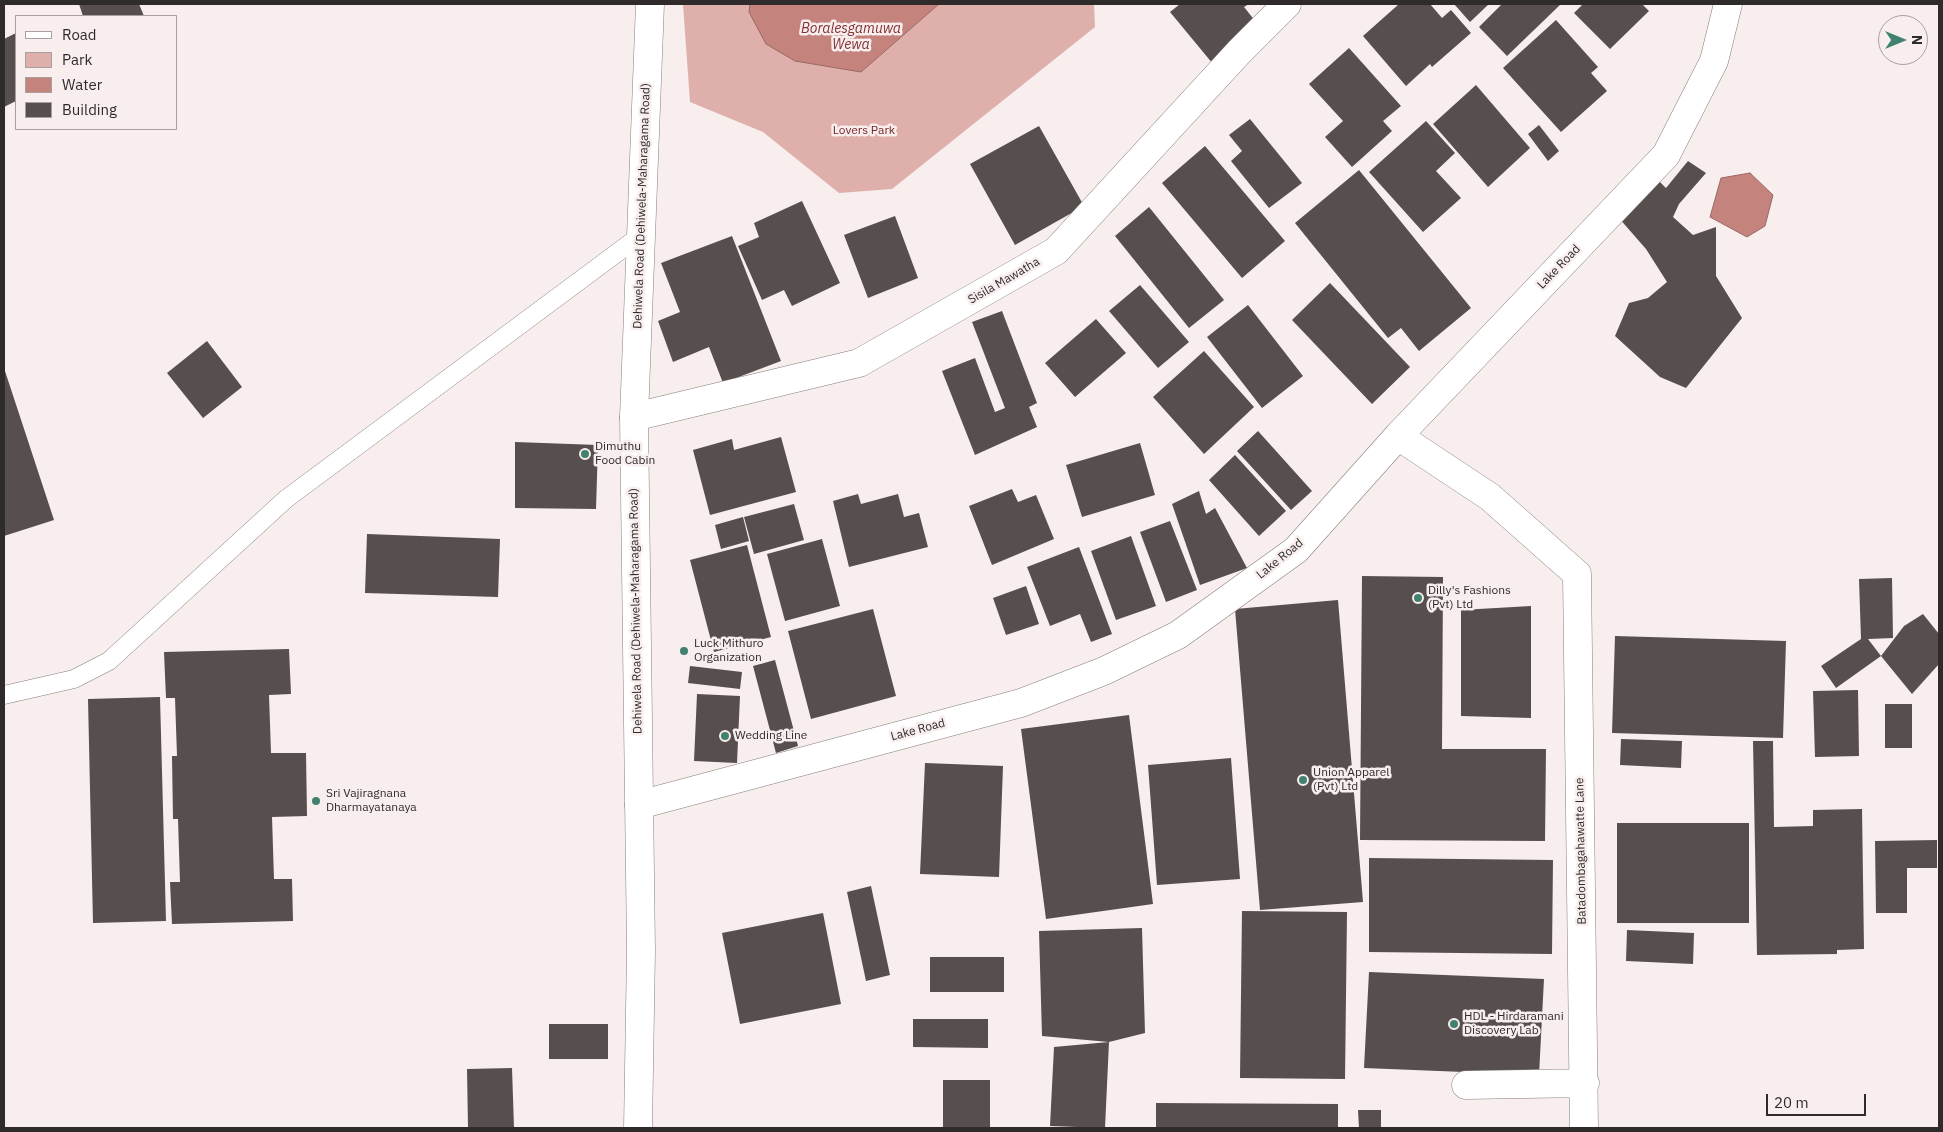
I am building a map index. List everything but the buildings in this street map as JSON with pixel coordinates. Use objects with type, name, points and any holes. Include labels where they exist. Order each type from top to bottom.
[{"type":"street","name":"Dehiwela Road (Dehiwela-Maharagama Road)","points":[[638,1128],[642,951],[634,417],[650,4]]},
{"type":"street","name":"Sisila Mawatha","points":[[634,417],[859,363],[1056,251],[1239,52],[1287,4]]},
{"type":"street","name":"Lake Road","points":[[639,805],[1021,702],[1112,667],[1178,635],[1296,550],[1398,436],[1666,155],[1714,60],[1728,4]]},
{"type":"street","name":"Batadombagahawatte Lane","points":[[1398,436],[1490,497],[1578,574],[1584,1128]]},
{"type":"street","points":[[1466,1086],[1585,1083]]},
{"type":"lane","points":[[4,695],[74,679],[109,661],[286,499],[642,235]]},
{"type":"green space","name":"Lovers Park","points":[[683,4],[750,4],[749,12],[860,72],[939,4],[1094,4],[1095,27],[892,189],[839,193],[763,132],[690,102]]},
{"type":"water","name":"Boralesgamuwa Wewa","points":[[750,4],[939,4],[861,72],[795,61],[766,44],[749,12]]},
{"type":"water","points":[[1750,173],[1773,195],[1765,226],[1747,237],[1710,217],[1721,178]]},
{"type":"place","name":"Dimuthu Food Cabin","points":[[585,454]]},
{"type":"place","name":"Dilly's Fashions (Pvt) Ltd","points":[[1418,598]]},
{"type":"place","name":"Luck Mithuro Organization","points":[[684,651]]},
{"type":"place","name":"Wedding Line","points":[[725,736]]},
{"type":"place","name":"Union Apparel (Pvt) Ltd","points":[[1303,780]]},
{"type":"place","name":"Sri Vajiragnana Dharmayatanaya","points":[[316,801]]},
{"type":"place","name":"HDL - Hirdaramani Discovery Lab","points":[[1454,1024]]}]
